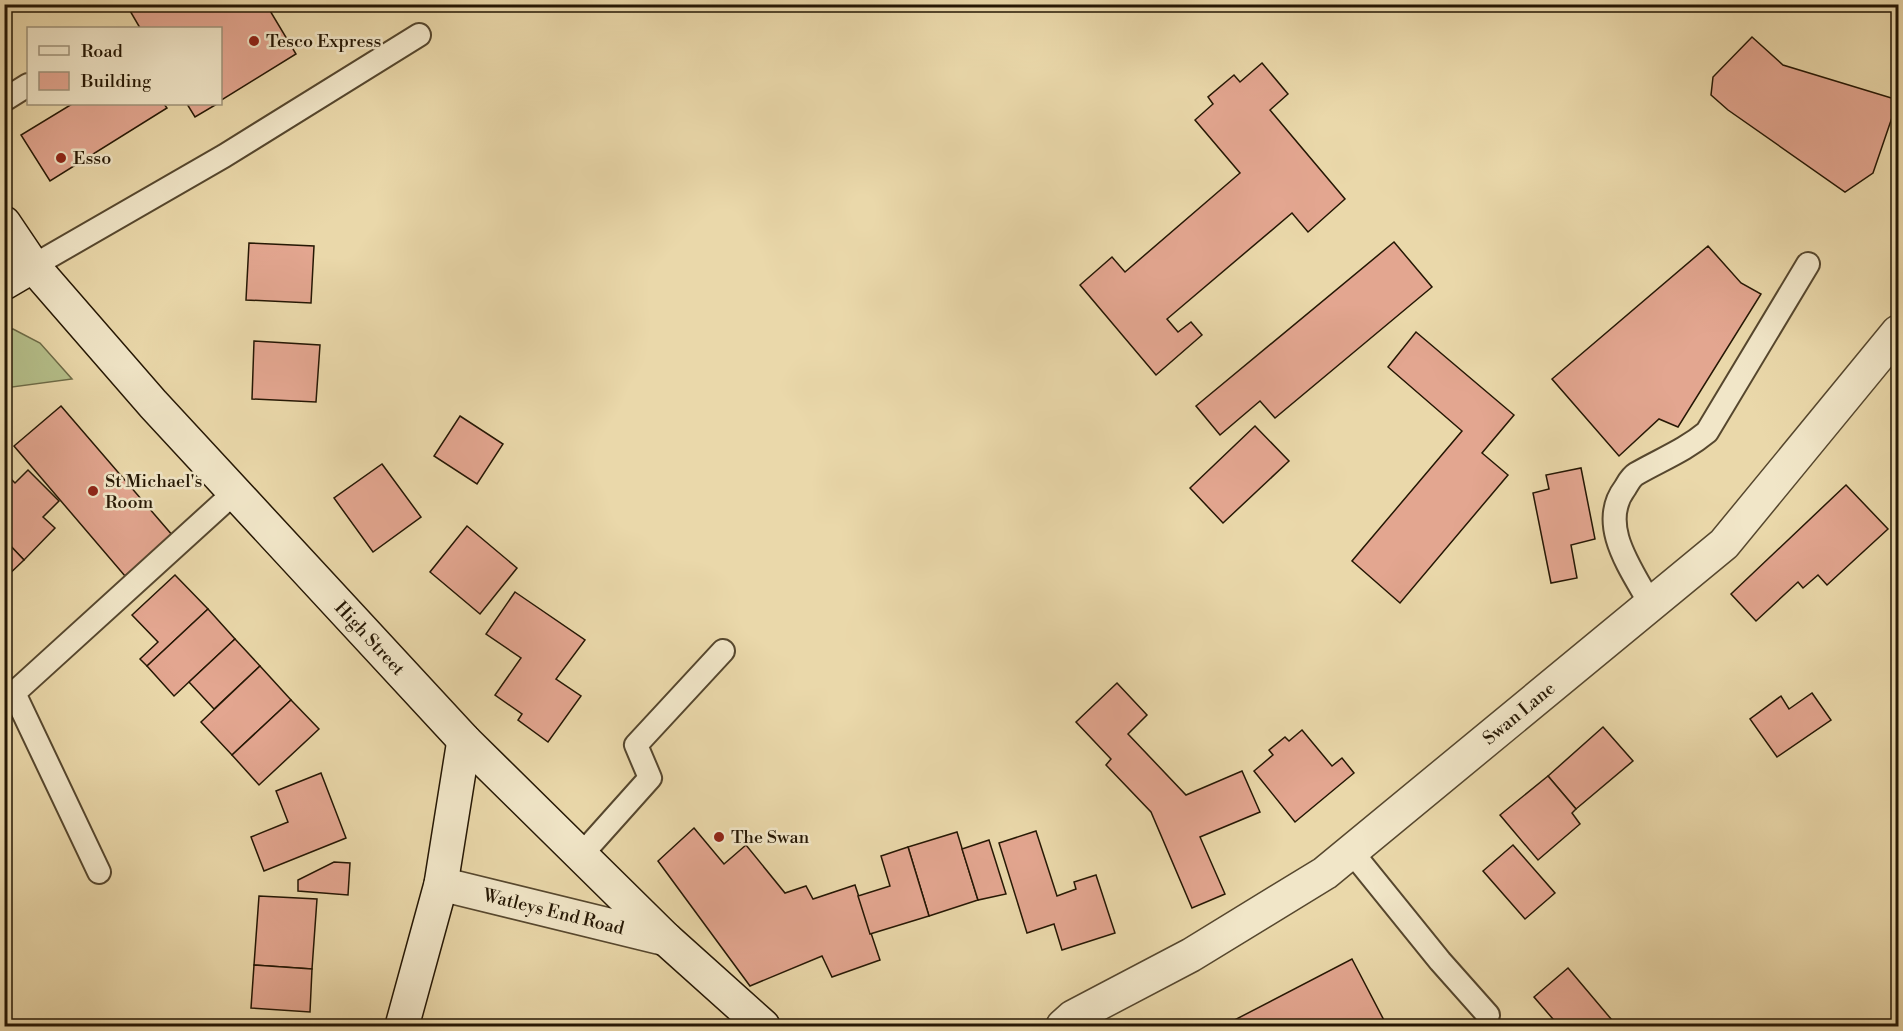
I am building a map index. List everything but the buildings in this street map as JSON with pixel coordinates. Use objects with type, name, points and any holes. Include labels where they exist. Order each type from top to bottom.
[{"type":"street","name":"High Street","points":[[4,223],[33,266],[153,404],[464,740],[666,939],[763,1026]]},
{"type":"street","points":[[4,283],[33,266]]},
{"type":"street","name":"Swan Lane","points":[[1038,1026],[1068,1022],[1191,955],[1325,873],[1724,544],[1899,332]]},
{"type":"street","points":[[402,1026],[441,884],[464,740]]},
{"type":"street","name":"Watleys End Road","points":[[441,884],[666,939]]},
{"type":"lane","points":[[33,266],[224,156],[419,35]]},
{"type":"lane","points":[[4,100],[27,86]]},
{"type":"lane","points":[[1650,605],[1618,543],[1613,520],[1615,500],[1634,476],[1686,449],[1707,432],[1808,264]]},
{"type":"lane","points":[[99,872],[14,693],[235,492]]},
{"type":"lane","points":[[582,854],[650,778],[636,746],[723,651]]},
{"type":"lane","points":[[1351,851],[1440,961],[1488,1015]]},
{"type":"green space","points":[[13,329],[40,343],[72,379],[5,388],[5,330]]},
{"type":"place","name":"Tesco Express","points":[[254,41]]},
{"type":"place","name":"Esso","points":[[61,158]]},
{"type":"place","name":"St Michael's Room","points":[[93,491]]},
{"type":"place","name":"The Swan","points":[[719,837]]}]
